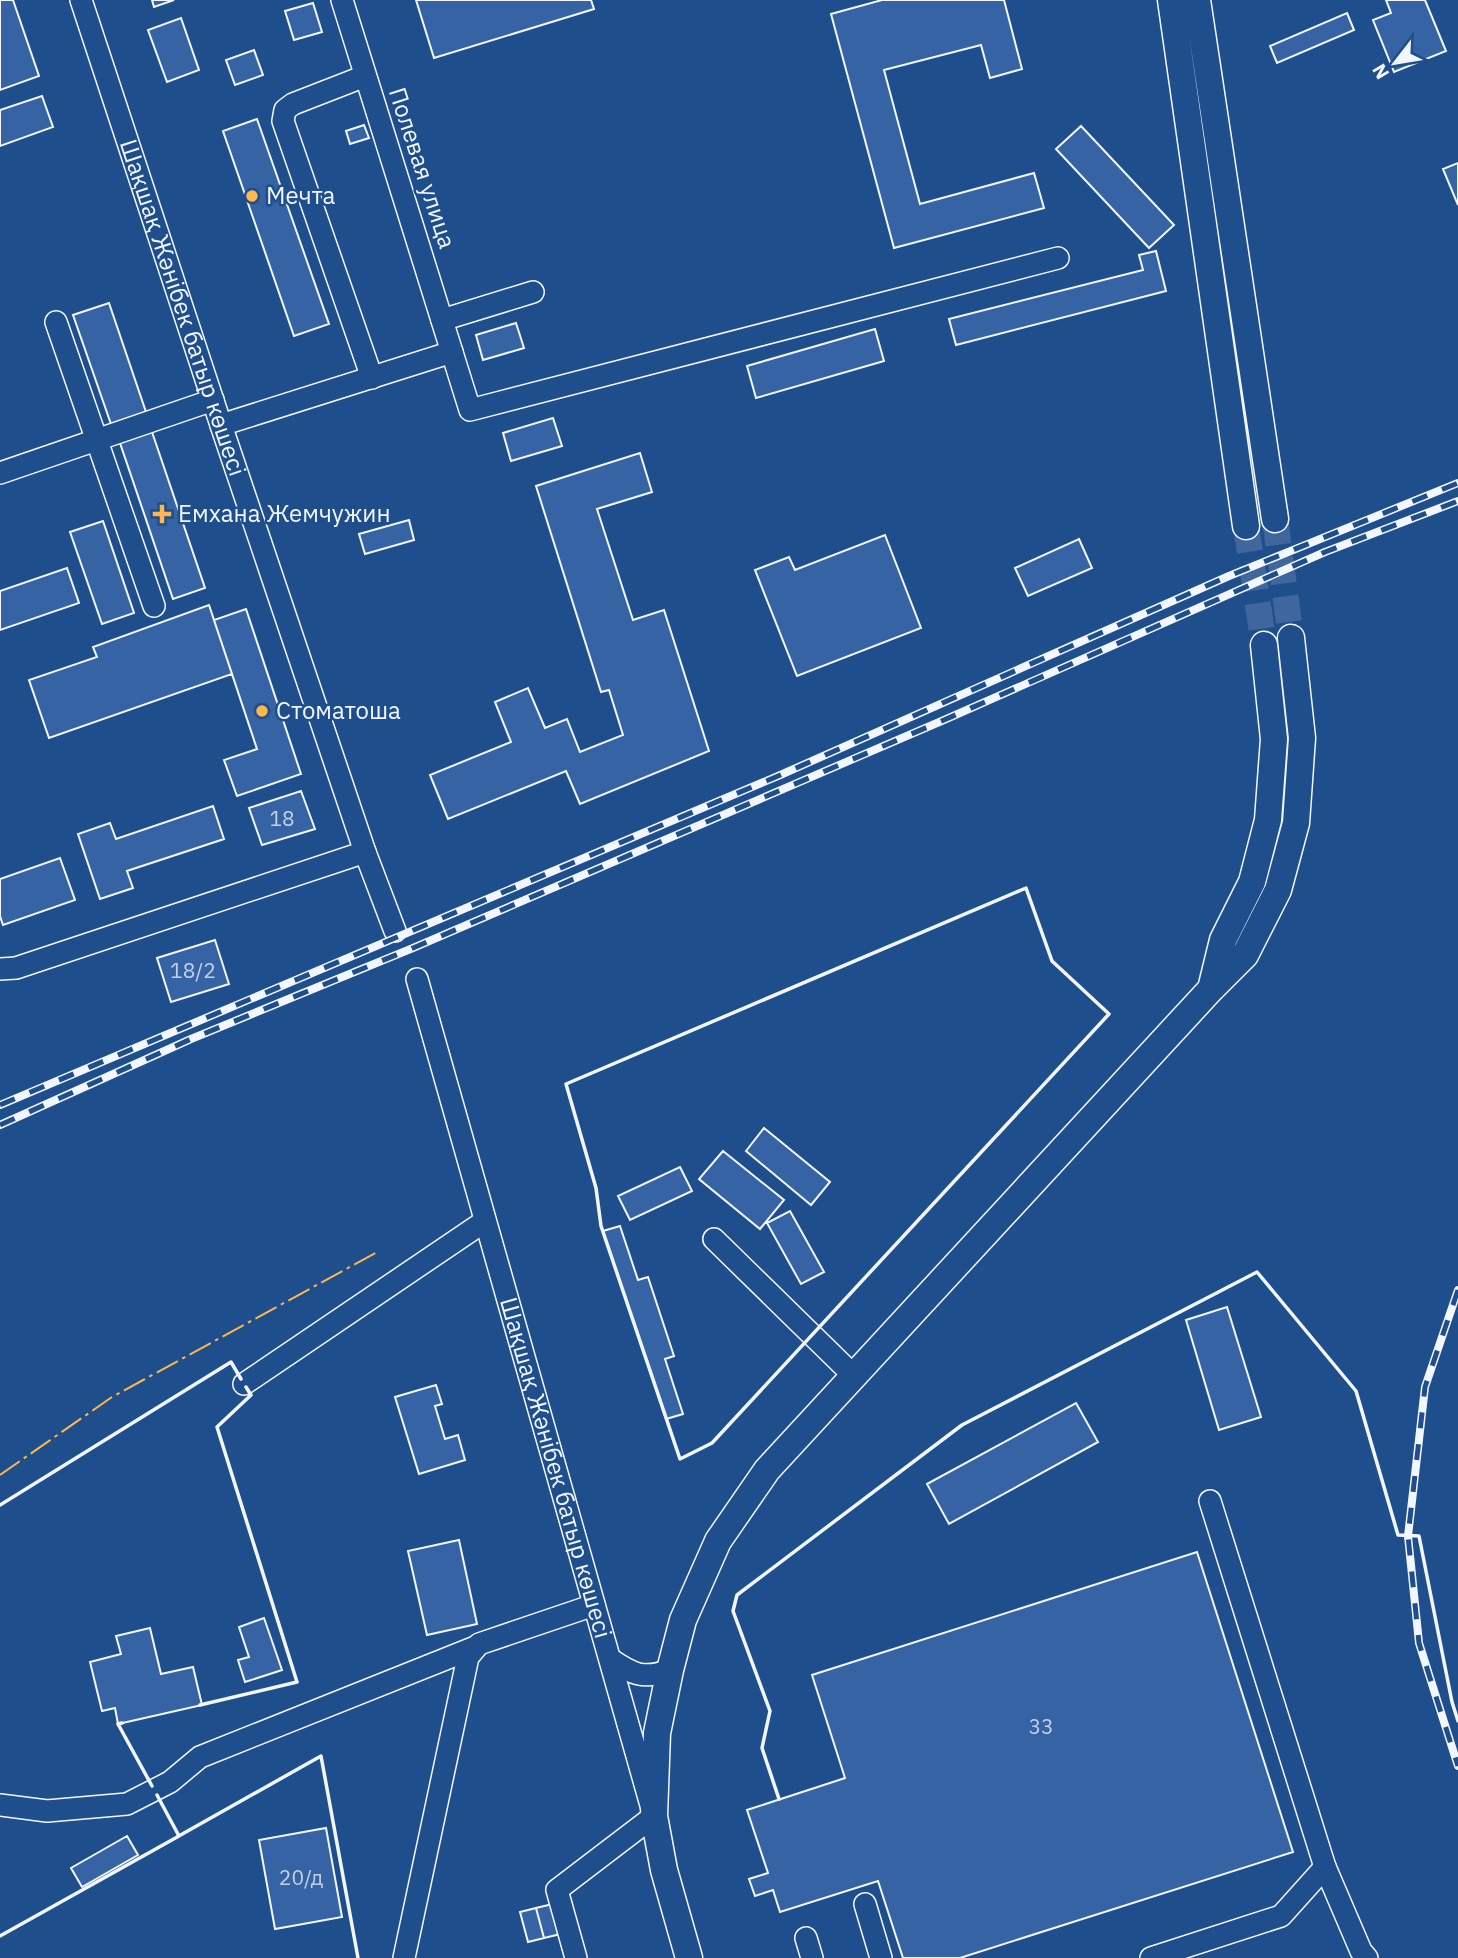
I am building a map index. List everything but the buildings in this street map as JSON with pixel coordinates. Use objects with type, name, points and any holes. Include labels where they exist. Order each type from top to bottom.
[{"type":"main road","points":[[1171,0],[1246,526]]},
{"type":"main road","points":[[1197,0],[1275,519]]},
{"type":"main road","points":[[654,1816],[657,1733],[670,1670],[683,1620],[718,1541],[767,1470],[1245,955],[1278,890],[1296,823],[1303,738],[1291,638]]},
{"type":"main road","points":[[1211,989],[1223,940],[1252,882],[1268,820],[1274,739],[1264,645]]},
{"type":"main road","name":"Шақшақ Жәнібек батыр көшесі","points":[[654,1816],[664,1870],[689,1958]]},
{"type":"street","name":"Шақшақ Жәнібек батыр көшесі","points":[[81,0],[365,852],[395,931]]},
{"type":"street","name":"Полевая улица","points":[[342,0],[470,410],[1058,258]]},
{"type":"street","points":[[365,76],[293,104],[285,110],[283,121],[372,377]]},
{"type":"street","points":[[442,320],[533,292]]},
{"type":"street","points":[[56,322],[154,606]]},
{"type":"street","points":[[221,425],[452,352]]},
{"type":"street","points":[[0,473],[213,400]]},
{"type":"street","points":[[0,969],[16,968],[365,852]]},
{"type":"street","name":"Шақшақ Жәнібек батыр көшесі","points":[[417,979],[654,1816]]},
{"type":"street","points":[[244,1384],[485,1222]]},
{"type":"street","points":[[714,1239],[853,1375]]},
{"type":"street","points":[[1210,1501],[1325,1867],[1361,1951],[1367,1958]]},
{"type":"street","points":[[0,1805],[47,1811],[127,1804],[170,1782],[200,1757],[479,1644],[594,1605]]},
{"type":"street","points":[[404,1958],[468,1657],[473,1648]]},
{"type":"street","points":[[610,1659],[629,1672],[645,1676],[670,1670]]},
{"type":"street","points":[[576,1958],[557,1891],[654,1816]]},
{"type":"street","points":[[1151,1958],[1282,1916],[1325,1867]]},
{"type":"street","points":[[865,1904],[881,1958]]},
{"type":"tunnel","points":[[1275,519],[1291,638]]},
{"type":"tunnel","points":[[1246,526],[1264,645]]},
{"type":"railway","points":[[0,1105],[778,776],[1229,576],[1458,483]]},
{"type":"railway","points":[[0,1125],[191,1039],[413,948],[944,720],[1325,552],[1458,501]]},
{"type":"railway","points":[[1458,1290],[1425,1387],[1408,1536],[1419,1643],[1458,1766]]},
{"type":"wall","points":[[1026,888],[1052,961],[1109,1014],[712,1443],[680,1459],[601,1226],[596,1188],[566,1084],[1026,888]]},
{"type":"wall","points":[[779,1799],[762,1748],[770,1711],[733,1611],[737,1595],[962,1425],[1257,1272],[1356,1391],[1398,1535],[1419,1536],[1458,1721]]},
{"type":"wall","points":[[0,1505],[231,1362],[241,1379]]},
{"type":"wall","points":[[200,1705],[297,1682],[217,1427],[251,1395],[246,1387]]},
{"type":"wall","points":[[122,1723],[118,1724],[152,1786]]},
{"type":"wall","points":[[177,1837],[321,1756],[358,1958]]},
{"type":"wall","points":[[0,1936],[179,1836],[157,1795]]},
{"type":"power","points":[[0,1475],[112,1397],[379,1251]]},
{"type":"place","name":"Мечта","points":[[252,196]]},
{"type":"place","name":"Емхана Жемчужин","points":[[162,514]]},
{"type":"place","name":"Стоматоша","points":[[262,711]]}]
